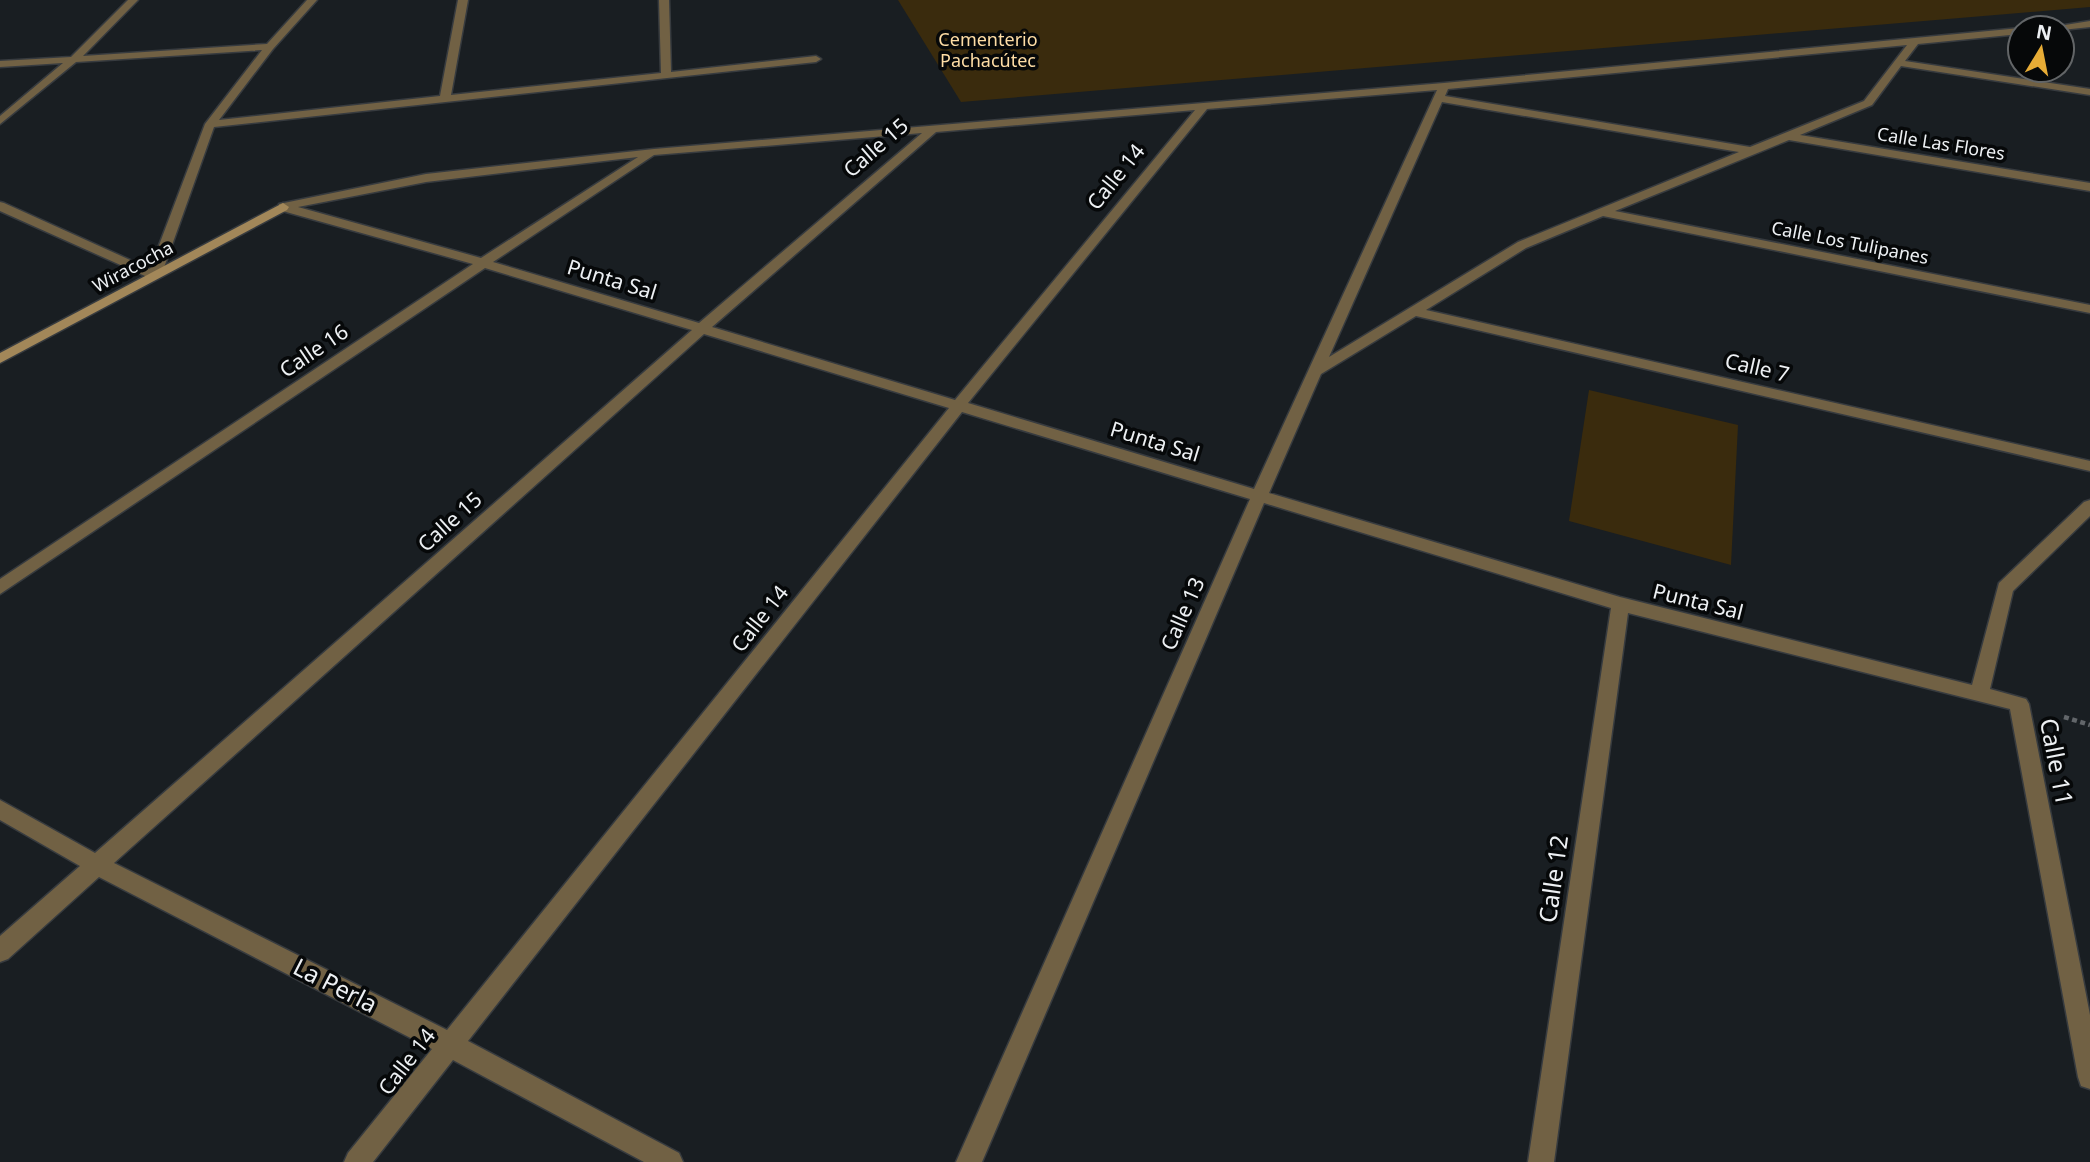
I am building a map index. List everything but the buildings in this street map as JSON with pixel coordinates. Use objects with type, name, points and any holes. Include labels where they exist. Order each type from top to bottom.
[{"type":"street","points":[[0,121],[74,60],[133,0]]},
{"type":"street","points":[[0,206],[154,276],[210,124],[270,47],[312,0]]},
{"type":"street","points":[[444,99],[463,0]]},
{"type":"street","points":[[664,0],[666,75]]},
{"type":"street","points":[[283,206],[426,178],[654,152],[1203,107],[1441,92],[2006,32]]},
{"type":"street","points":[[1314,372],[1522,245],[1868,103],[1914,41]]},
{"type":"street","points":[[0,64],[270,47]]},
{"type":"street","points":[[210,124],[816,59]]},
{"type":"street","points":[[1898,63],[2090,92]]},
{"type":"street","points":[[1441,92],[1753,151]]},
{"type":"street","name":"Calle 13","points":[[969,1162],[1259,496],[1441,92]]},
{"type":"street","name":"Calle 14","points":[[357,1162],[959,405],[1203,107]]},
{"type":"street","name":"Calle 15","points":[[0,951],[99,866],[701,328],[932,130]]},
{"type":"street","name":"Calle Las Flores","points":[[1787,136],[2090,187]]},
{"type":"street","name":"Calle 16","points":[[0,588],[483,263],[654,152]]},
{"type":"street","name":"Punta Sal","points":[[283,206],[483,263],[1620,604],[2019,705]]},
{"type":"street","name":"Wiracocha","points":[[0,359],[283,206]]},
{"type":"street","name":"Calle Los Tulipanes","points":[[1602,212],[2090,309]]},
{"type":"street","name":"Calle 7","points":[[1414,311],[2090,466]]},
{"type":"street","points":[[1979,694],[2005,588],[2090,506]]},
{"type":"street","name":"Calle 12","points":[[1541,1162],[1620,604]]},
{"type":"street","name":"Calle 11","points":[[2019,705],[2090,1077]]},
{"type":"street","name":"La Perla","points":[[0,809],[99,866],[450,1045],[670,1162]]},
{"type":"green space","name":"Cementerio Pachacútec","points":[[898,0],[2090,0],[2090,7],[961,102]]},
{"type":"green space","points":[[1589,390],[1738,425],[1731,565],[1569,521]]}]
